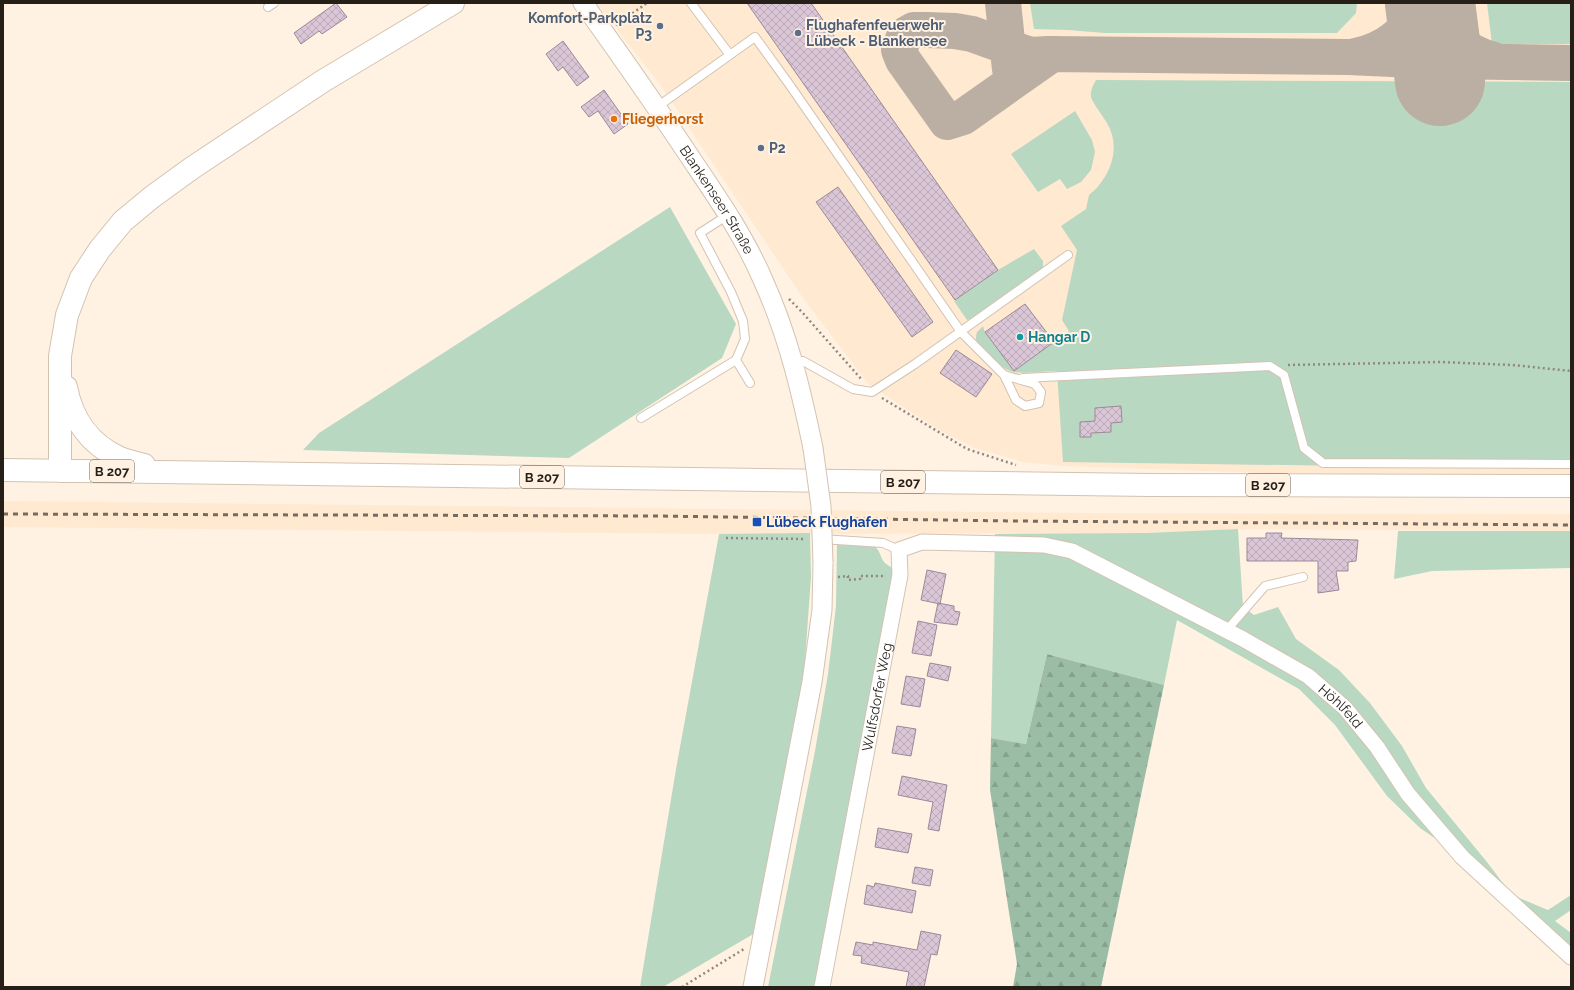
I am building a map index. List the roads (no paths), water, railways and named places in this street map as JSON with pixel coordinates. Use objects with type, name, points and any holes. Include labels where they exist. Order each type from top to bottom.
[{"type":"main road","points":[[60,471],[60,356],[67,315],[81,278],[100,249],[123,221],[152,197],[192,168],[323,81],[453,3]]},
{"type":"main road","points":[[60,356],[70,404],[81,425],[95,442],[120,457],[164,471]]},
{"type":"main road","name":"B 207","points":[[3,470],[1143,485],[1571,486]]},
{"type":"street","name":"Blankenseer Straße","points":[[583,3],[657,107],[729,215],[763,279],[794,362],[813,448],[828,570],[812,682],[754,987]]},
{"type":"street","name":"Höhlfeld","points":[[898,550],[922,542],[1044,545],[1072,551],[1226,631],[1308,676],[1345,708],[1377,747],[1408,794],[1462,857],[1571,957]]},
{"type":"street","name":"Wulfsdorfer Weg","points":[[822,987],[900,576],[898,550]]},
{"type":"lane","points":[[692,3],[730,56]]},
{"type":"lane","points":[[657,107],[756,37],[961,332],[1004,375],[1016,400],[1026,406],[1039,403],[1042,392],[1035,384],[1004,375]]},
{"type":"lane","points":[[641,418],[736,360],[745,339],[743,321],[732,292],[700,233],[729,215]]},
{"type":"lane","points":[[794,362],[803,361],[853,389],[872,392],[961,332],[1068,255]]},
{"type":"lane","points":[[736,360],[750,383]]},
{"type":"lane","points":[[1016,378],[1270,366],[1284,375],[1304,448],[1323,463],[1571,464]]},
{"type":"lane","points":[[817,539],[883,543],[898,550]]},
{"type":"lane","points":[[1226,631],[1265,586],[1303,577]]},
{"type":"railway","points":[[3,514],[654,516],[1015,521],[1571,525]]},
{"type":"place","name":"Komfort-Parkplatz P3","points":[[660,26]]},
{"type":"place","name":"Flughafenfeuerwehr Lübeck - Blankensee","points":[[798,33]]},
{"type":"place","name":"Fliegerhorst","points":[[614,119]]},
{"type":"place","name":"P2","points":[[761,148]]},
{"type":"place","name":"Hangar D","points":[[1020,337]]},
{"type":"place","name":"Lübeck Flughafen","points":[[757,522]]}]
